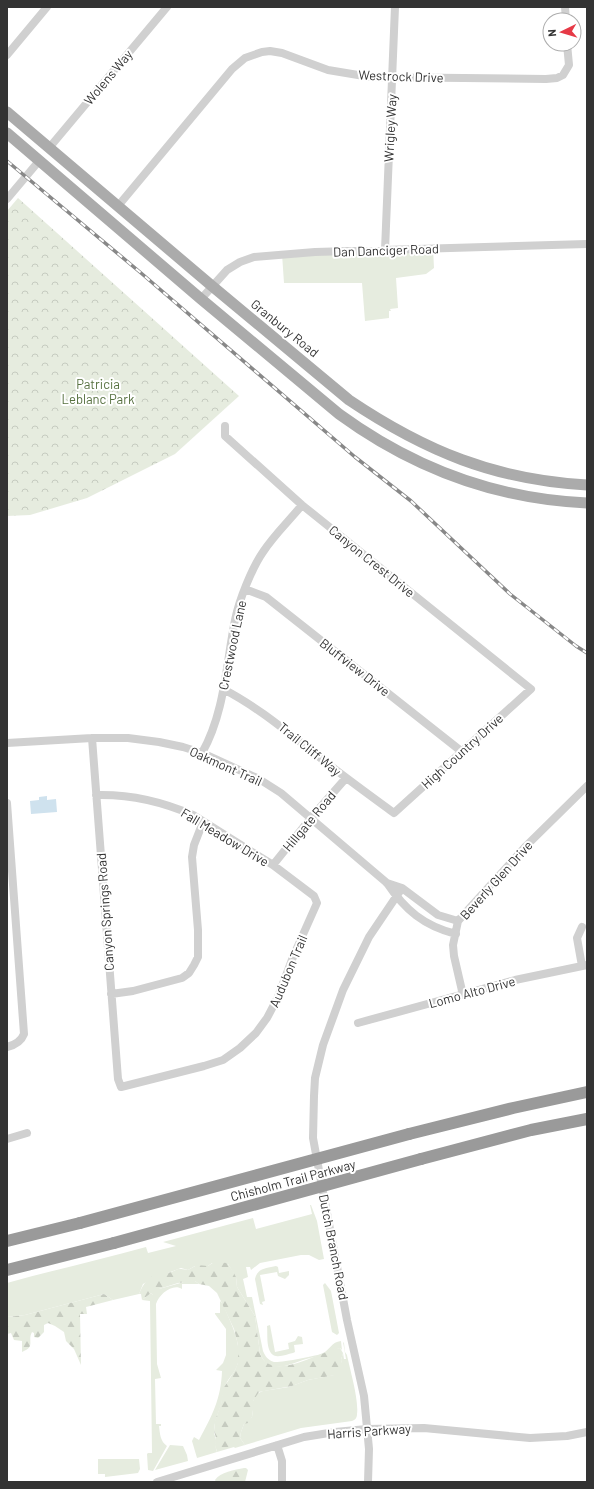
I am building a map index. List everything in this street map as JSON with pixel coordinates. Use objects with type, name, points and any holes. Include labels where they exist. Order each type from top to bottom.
[{"type":"highway","name":"Chisholm Trail Parkway","points":[[7,1242],[410,1134],[513,1108],[587,1092]]},
{"type":"highway","name":"Chisholm Trail Parkway","points":[[7,1270],[114,1243],[531,1130],[587,1119]]},
{"type":"highway","points":[[531,1130],[587,1124]]},
{"type":"main road","name":"Granbury Road","points":[[7,112],[349,400],[399,431],[444,453],[489,469],[528,479],[552,483],[587,485]]},
{"type":"main road","points":[[28,130],[40,150],[39,161]]},
{"type":"main road","points":[[7,133],[201,299],[362,431],[430,468],[484,487],[535,499],[587,503]]},
{"type":"main road","points":[[39,161],[43,157],[47,157],[75,170]]},
{"type":"main road","points":[[340,414],[349,400]]},
{"type":"main road","points":[[484,487],[489,469]]},
{"type":"street","points":[[7,55],[48,7]]},
{"type":"street","name":"Wolens Way","points":[[49,148],[167,7]]},
{"type":"street","name":"Wrigley Way","points":[[385,250],[395,7]]},
{"type":"street","name":"Westrock Drive","points":[[118,206],[232,69],[245,58],[262,52],[270,51],[282,53],[328,70],[344,74],[370,77],[546,79],[556,78],[563,75],[568,65],[567,52]]},
{"type":"street","points":[[7,200],[39,161]]},
{"type":"street","name":"Dan Danciger Road","points":[[201,299],[227,270],[240,262],[254,257],[315,252],[587,244]]},
{"type":"street","name":"Canyon Crest Drive","points":[[225,426],[225,436],[302,505],[531,689]]},
{"type":"street","name":"Crestwood Lane","points":[[202,753],[211,734],[223,689],[235,619],[244,589],[262,552],[302,505]]},
{"type":"street","name":"Bluffview Drive","points":[[244,589],[266,597],[462,751]]},
{"type":"street","name":"Trail Cliff Way","points":[[223,689],[262,712],[346,778],[394,813]]},
{"type":"street","name":"High Country Drive","points":[[394,813],[531,689]]},
{"type":"street","name":"Oakmont Trail","points":[[7,743],[92,738],[128,738],[160,742],[202,753],[259,779],[281,793],[387,883],[396,897],[430,926],[456,934]]},
{"type":"street","name":"Canyon Springs Road","points":[[92,738],[118,1079],[121,1086]]},
{"type":"street","name":"Hillgate Road","points":[[273,865],[310,819],[346,778]]},
{"type":"street","name":"Beverly Glen Drive","points":[[463,995],[454,956],[458,921],[526,846],[587,786]]},
{"type":"street","name":"Fall Meadow Drive","points":[[96,795],[125,796],[155,801],[181,810],[273,865],[314,896],[316,903]]},
{"type":"street","points":[[7,803],[24,1024],[24,1034],[22,1040],[7,1047]]},
{"type":"street","points":[[111,994],[133,991],[182,978],[194,965],[198,957],[198,930],[192,857],[194,845],[203,822]]},
{"type":"street","name":"Oakmont Trail","points":[[387,883],[402,888],[438,915],[458,921]]},
{"type":"street","name":"Dutch Branch Road","points":[[368,1482],[369,1449],[364,1396],[347,1320],[315,1145],[315,1078],[323,1045],[343,990],[369,937],[402,888]]},
{"type":"street","name":"Audubon Trail","points":[[121,1086],[223,1060],[240,1048],[256,1033],[267,1018],[278,997],[292,957],[316,903]]},
{"type":"street","points":[[582,927],[577,938],[585,966]]},
{"type":"street","name":"Lomo Alto Drive","points":[[358,1023],[515,980],[585,966]]},
{"type":"street","points":[[7,1139],[27,1133]]},
{"type":"street","name":"Harris Parkway","points":[[157,1482],[304,1437],[335,1432],[367,1429],[424,1428],[530,1438],[567,1436],[587,1432]]},
{"type":"street","points":[[277,1446],[283,1468],[282,1482]]},
{"type":"green space","name":"Patricia Leblanc Park","points":[[18,198],[239,396],[175,454],[87,498],[30,515],[7,516],[7,211]]},
{"type":"green space","points":[[433,248],[434,268],[426,274],[396,278],[398,308],[390,309],[391,311],[389,311],[389,318],[365,321],[362,283],[284,283],[282,254]]},
{"type":"green space","points":[[310,1205],[317,1221],[324,1259],[319,1260],[309,1255],[301,1255],[260,1263],[251,1270],[250,1267],[246,1267],[248,1277],[243,1279],[247,1297],[252,1297],[263,1351],[270,1360],[274,1362],[283,1361],[320,1354],[326,1351],[333,1344],[341,1341],[342,1350],[340,1348],[289,1365],[275,1367],[269,1365],[264,1361],[260,1353],[255,1316],[237,1287],[236,1277],[228,1264],[212,1263],[208,1266],[195,1266],[188,1270],[181,1268],[168,1273],[162,1273],[143,1284],[139,1294],[113,1300],[104,1294],[25,1315],[7,1317],[7,1283],[146,1247],[148,1253],[176,1246],[163,1242],[253,1218],[256,1229],[312,1214]]},
{"type":"green space","points":[[214,1262],[227,1263],[233,1271],[236,1277],[237,1287],[255,1316],[260,1353],[265,1362],[274,1366],[284,1366],[340,1348],[343,1353],[341,1360],[344,1369],[341,1374],[308,1380],[292,1386],[259,1392],[253,1401],[252,1417],[248,1423],[244,1424],[241,1432],[240,1438],[245,1445],[217,1452],[214,1431],[215,1421],[221,1404],[223,1389],[238,1363],[238,1345],[234,1329],[217,1293],[209,1286],[199,1284],[195,1281],[178,1283],[159,1289],[159,1295],[157,1297],[151,1293],[142,1300],[141,1294],[139,1294],[147,1280],[156,1274],[167,1273],[178,1269],[188,1270],[197,1265],[208,1266]]},
{"type":"green space","points":[[276,1266],[278,1267],[279,1273],[289,1271],[289,1275],[285,1279],[278,1276],[277,1272],[260,1275],[265,1301],[262,1302],[263,1305],[260,1304],[255,1279],[256,1275],[263,1269]]},
{"type":"green space","points":[[191,1280],[199,1284],[182,1284],[182,1289],[175,1287],[171,1288],[163,1293],[156,1304],[157,1364],[161,1378],[155,1379],[156,1424],[161,1424],[161,1426],[159,1426],[161,1437],[167,1446],[153,1471],[148,1470],[147,1454],[152,1453],[150,1301],[142,1300],[151,1293],[153,1295],[159,1295],[159,1289]]},
{"type":"green space","points":[[325,1283],[331,1291],[339,1333],[337,1335],[332,1332],[323,1285]]},
{"type":"green space","points":[[104,1294],[113,1300],[86,1307],[87,1314],[80,1314],[81,1365],[74,1349],[66,1341],[64,1332],[48,1323],[44,1325],[44,1332],[38,1338],[34,1337],[34,1333],[32,1332],[29,1348],[22,1352],[22,1341],[14,1340],[11,1333],[7,1334],[7,1317],[25,1315]]},
{"type":"green space","points":[[220,1301],[223,1304],[237,1340],[239,1355],[238,1363],[224,1390],[221,1405],[215,1421],[214,1432],[217,1452],[197,1458],[192,1441],[194,1437],[199,1440],[215,1407],[220,1390],[222,1371],[216,1370],[223,1363],[226,1355],[226,1329],[215,1314],[220,1313]]},
{"type":"green space","points":[[270,1325],[275,1352],[289,1349],[288,1343],[295,1341],[298,1336],[302,1337],[303,1344],[294,1345],[295,1352],[293,1353],[280,1356],[272,1354],[268,1343],[267,1326]]},
{"type":"green space","points":[[343,1342],[356,1393],[356,1418],[352,1421],[301,1428],[245,1445],[240,1438],[241,1432],[244,1424],[252,1417],[253,1401],[256,1394],[263,1391],[289,1387],[308,1380],[334,1375],[342,1364],[341,1360],[343,1353],[344,1359],[346,1359]]},
{"type":"green space","points":[[170,1445],[183,1446],[188,1461],[155,1470]]},
{"type":"green space","points":[[98,1459],[139,1459],[140,1469],[138,1473],[105,1477],[105,1474],[98,1474]]},
{"type":"green space","points":[[244,1468],[248,1470],[245,1482],[216,1482],[215,1480],[224,1473]]},
{"type":"water","points":[[47,796],[47,800],[56,799],[57,812],[31,814],[30,801],[39,800],[39,797]]},
{"type":"railway","points":[[7,161],[141,273],[355,457],[411,501],[510,594],[587,653]]}]
